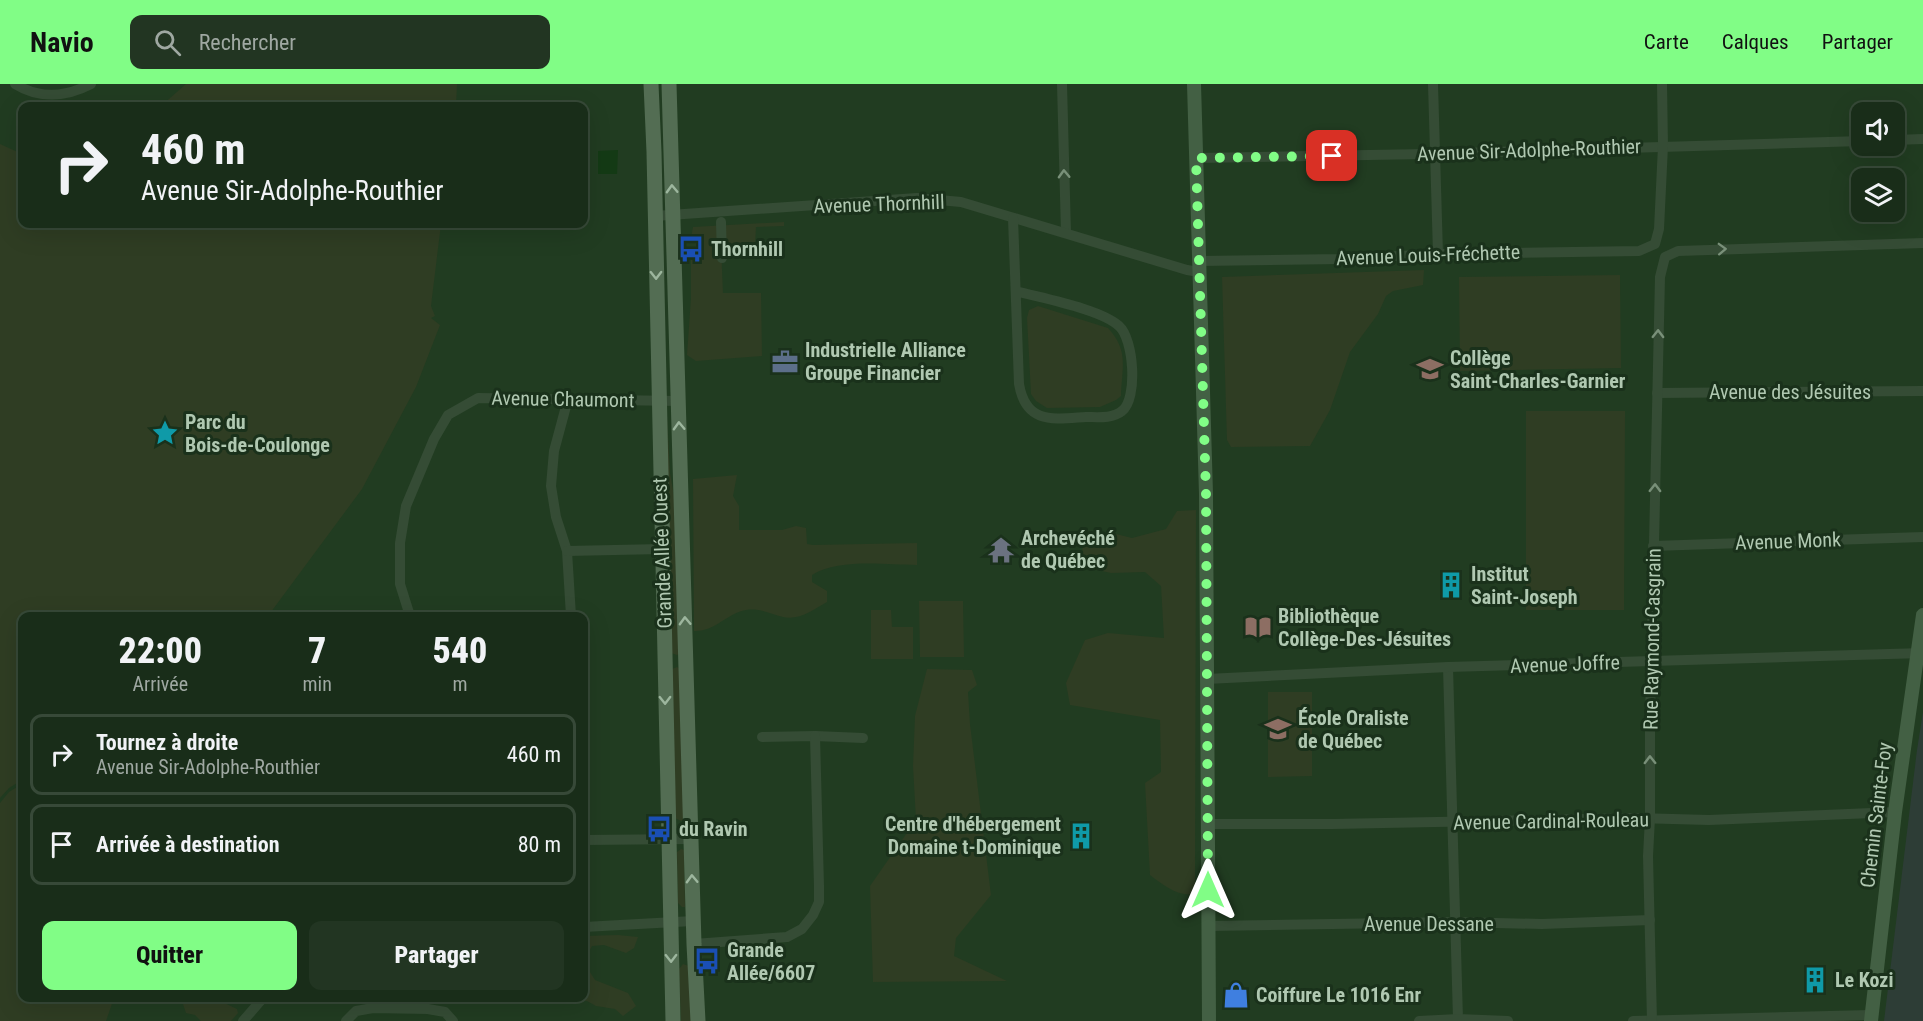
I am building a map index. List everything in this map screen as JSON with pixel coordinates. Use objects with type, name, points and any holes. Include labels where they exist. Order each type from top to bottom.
[{"type":"main road","name":"Grande Allée Ouest","points":[[651,84],[673,1021]]},
{"type":"main road","name":"Grande Allée Ouest","points":[[669,84],[693,921],[698,1021]]},
{"type":"main road","points":[[1194,84],[1206,494],[1209,1021]]},
{"type":"main road","name":"Chemin Sainte-Foy","points":[[1871,1018],[1895,812],[1920,653],[1923,615]]},
{"type":"main road","points":[[664,662],[686,662]]},
{"type":"street","points":[[15,84],[23,89],[45,95],[60,95],[80,90],[91,84]]},
{"type":"street","points":[[1062,84],[1066,233]]},
{"type":"street","points":[[1433,84],[1438,254]]},
{"type":"street","points":[[1662,84],[1663,146]]},
{"type":"street","points":[[1905,140],[1923,139]]},
{"type":"street","name":"Avenue Sir-Adolphe-Routhier","points":[[1196,158],[1851,141]]},
{"type":"street","name":"Avenue Louis-Fréchette","points":[[1200,266],[1438,254],[1639,250],[1655,244],[1659,230],[1663,146]]},
{"type":"street","name":"Avenue Thornhill","points":[[655,216],[917,198],[961,202],[1187,270],[1200,266]]},
{"type":"street","points":[[1013,218],[1019,384],[1021,397],[1026,406],[1035,414],[1048,419],[1103,417],[1122,412],[1129,403],[1131,367],[1127,335],[1119,325],[1094,313],[1016,291]]},
{"type":"street","points":[[721,222],[722,258]]},
{"type":"street","name":"Rue Raymond-Casgrain","points":[[1652,1020],[1648,856],[1650,721],[1660,277],[1665,257],[1678,250],[1923,243]]},
{"type":"street","name":"Avenue des Jésuites","points":[[1657,393],[1923,391]]},
{"type":"street","name":"Avenue Chaumont","points":[[409,612],[400,584],[400,543],[406,506],[434,439],[448,416],[478,398],[679,400]]},
{"type":"street","points":[[568,399],[554,451],[551,486],[556,517],[567,551],[571,612]]},
{"type":"street","name":"Avenue Monk","points":[[1653,546],[1923,537]]},
{"type":"street","points":[[567,551],[662,549]]},
{"type":"street","name":"Avenue Joffre","points":[[1207,679],[1448,667],[1920,653]]},
{"type":"street","points":[[1448,667],[1458,1019]]},
{"type":"street","points":[[694,944],[787,937],[802,929],[813,915],[819,902],[815,736]]},
{"type":"street","points":[[762,737],[863,738]]},
{"type":"street","name":"Avenue Cardinal-Rouleau","points":[[1208,824],[1453,823],[1650,818],[1709,820],[1895,812]]},
{"type":"street","points":[[588,840],[691,839]]},
{"type":"street","name":"Avenue Dessane","points":[[1208,926],[1456,922],[1542,924],[1650,920]]},
{"type":"street","points":[[588,927],[693,921]]},
{"type":"street","points":[[243,1021],[260,1002]]},
{"type":"street","points":[[346,1021],[356,1011],[372,1008],[428,1009],[445,1012],[453,1021]]},
{"type":"street","points":[[1633,1021],[1871,1018]]},
{"type":"street","points":[[1419,1021],[1458,1019],[1508,1021]]},
{"type":"shaded area","points":[[186,84],[457,84],[456,102],[166,102]]},
{"type":"shaded area","name":"Parc du Bois-de-Coulonge","points":[[0,144],[18,152],[18,228],[441,228],[431,306],[435,316],[431,318],[440,325],[416,387],[362,489],[271,612],[18,612],[18,782],[0,798]]},
{"type":"shaded area","points":[[618,150],[617,174],[598,174],[598,151]]},
{"type":"shaded area","points":[[784,222],[784,226],[756,227],[755,246],[721,246],[723,293],[761,293],[762,356],[696,361],[687,355],[691,260],[695,260],[695,243],[690,243],[693,227]]},
{"type":"shaded area","points":[[1424,270],[1423,285],[1393,291],[1386,296],[1378,314],[1350,352],[1330,410],[1310,446],[1231,447],[1227,440],[1222,277]]},
{"type":"shaded area","points":[[1620,275],[1621,368],[1460,371],[1459,277]]},
{"type":"shaded area","points":[[1038,306],[1108,328],[1115,336],[1122,352],[1121,396],[1100,407],[1047,408],[1036,401],[1031,394],[1027,318],[1029,310]]},
{"type":"shaded area","points":[[1526,411],[1625,411],[1624,610],[1526,610]]},
{"type":"shaded area","points":[[667,415],[670,473],[676,507],[679,654],[677,655],[671,653]]},
{"type":"shaded area","points":[[737,475],[733,496],[739,506],[739,530],[782,530],[796,526],[806,528],[807,544],[813,545],[917,543],[917,565],[849,564],[835,566],[812,575],[812,582],[827,591],[827,602],[806,614],[789,618],[746,610],[708,629],[694,631],[693,479]]},
{"type":"shaded area","points":[[1196,510],[1195,894],[1183,894],[1160,883],[1150,875],[1145,783],[1161,772],[1160,720],[1070,705],[1066,683],[1085,640],[1108,633],[1164,638],[1161,586],[1145,572],[1111,573],[1083,567],[1082,540],[1108,532],[1132,538],[1166,529],[1177,511]]},
{"type":"shaded area","points":[[919,601],[963,601],[964,657],[920,657]]},
{"type":"shaded area","points":[[871,610],[891,610],[892,627],[913,627],[913,659],[871,659]]},
{"type":"shaded area","points":[[677,667],[680,669],[684,819],[681,821],[675,818],[672,669]]},
{"type":"shaded area","points":[[927,669],[972,670],[977,685],[968,692],[970,724],[991,895],[956,938],[954,956],[1007,981],[873,982],[870,886],[916,820],[913,766],[915,716]]},
{"type":"shaded area","points":[[1268,692],[1312,692],[1312,776],[1268,777]]},
{"type":"shaded area","points":[[1923,712],[1923,1021],[1884,1021],[1917,750]]},
{"type":"shaded area","points":[[18,786],[18,1002],[113,1002],[106,1021],[0,1021],[0,803],[9,792]]},
{"type":"shaded area","points":[[684,850],[685,907],[678,903],[677,852]]},
{"type":"shaded area","points":[[588,936],[638,937],[634,948],[626,953],[604,945],[592,946],[588,953]]},
{"type":"shaded area","points":[[588,964],[595,980],[628,993],[636,1006],[623,1016],[615,1009],[596,1006],[588,1002]]},
{"type":"shaded area","points":[[683,964],[689,966],[692,1021],[681,1021],[679,969]]},
{"type":"shaded area","points":[[182,1002],[222,1002],[237,1009],[238,1013],[231,1021],[201,1021],[195,1015],[186,1013]]},
{"type":"place","name":"Thornhill","points":[[691,249]]},
{"type":"place","name":"Industrielle Alliance Groupe Financier","points":[[785,362]]},
{"type":"place","name":"Collège Saint-Charles-Garnier","points":[[1430,369]]},
{"type":"place","name":"Parc du Bois-de-Coulonge","points":[[165,433]]},
{"type":"place","name":"Archevéché de Québec","points":[[1001,550]]},
{"type":"place","name":"Institut Saint-Joseph","points":[[1451,585]]},
{"type":"place","name":"Bibliothèque Collège-Des-Jésuites","points":[[1258,627]]},
{"type":"place","name":"École Oraliste de Québec","points":[[1278,729]]},
{"type":"place","name":"du Ravin","points":[[659,829]]},
{"type":"place","name":"Centre d'hébergement Domaine t-Dominique","points":[[1081,836]]},
{"type":"place","name":"Grande Allée/6607","points":[[707,961]]},
{"type":"place","name":"Le Kozi","points":[[1815,980]]},
{"type":"place","name":"Coiffure Le 1016 Enr","points":[[1236,995]]},
{"type":"route","points":[[1208,890],[1206,494],[1196,158],[1332,156]]}]
